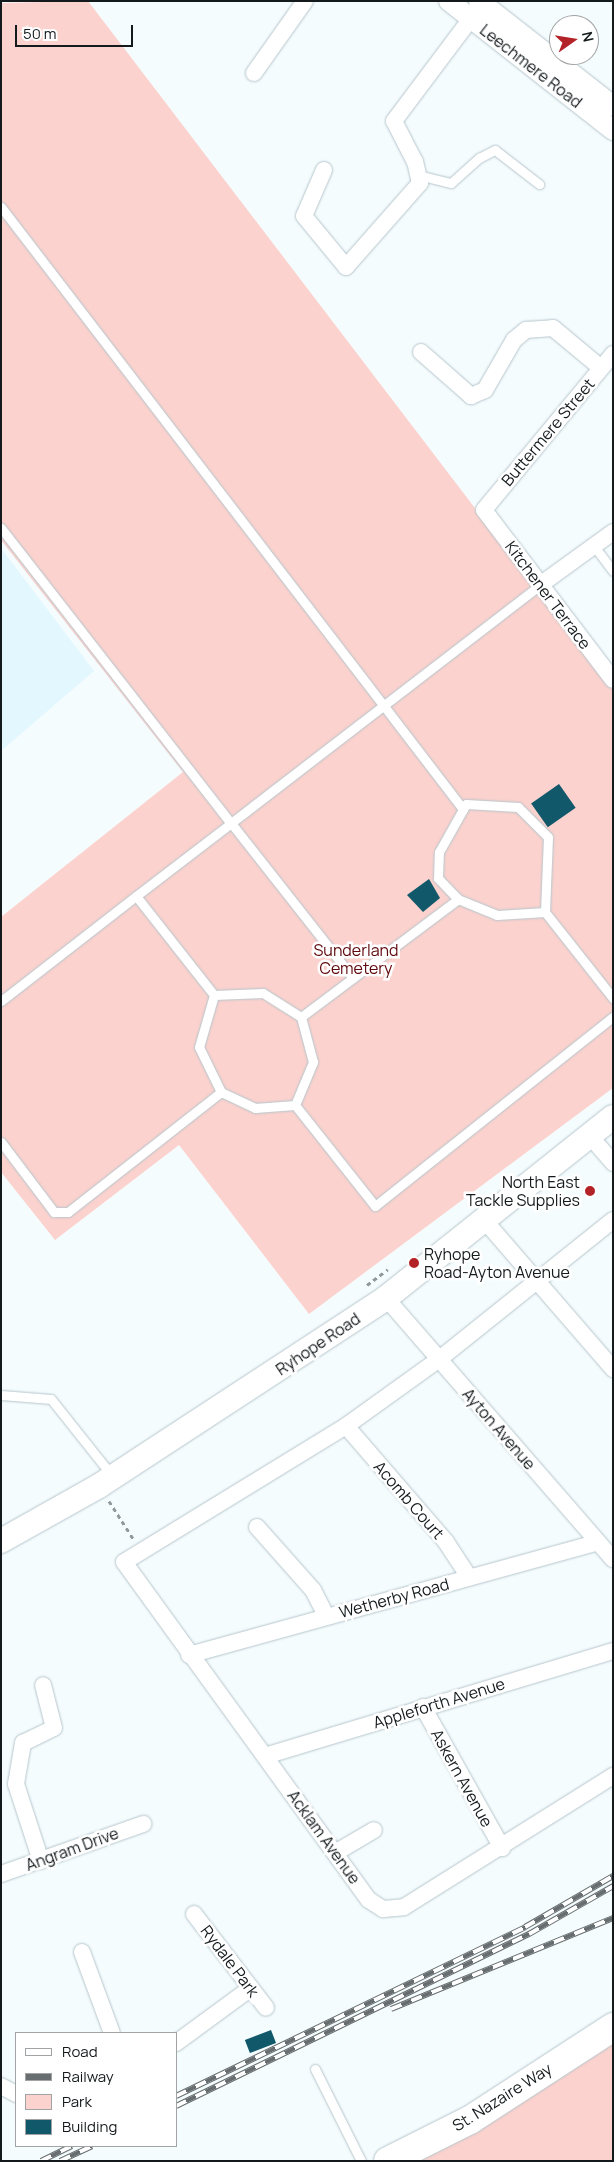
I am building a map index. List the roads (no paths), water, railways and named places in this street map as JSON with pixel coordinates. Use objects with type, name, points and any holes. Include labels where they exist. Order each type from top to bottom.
[{"type":"highway","name":"St. Nazaire Way","points":[[388,2161],[470,2120],[613,2027]]},
{"type":"main road","name":"Ryhope Road","points":[[1,1541],[106,1481],[386,1298],[485,1221],[613,1117]]},
{"type":"street","points":[[254,73],[305,1]]},
{"type":"street","name":"Leechmere Road","points":[[450,1],[477,8],[613,106]]},
{"type":"street","points":[[324,170],[304,216],[346,267],[420,183],[394,121],[477,8]]},
{"type":"street","name":"Leechmere Road","points":[[477,8],[613,130]]},
{"type":"street","points":[[421,352],[471,396],[486,390],[514,340],[526,330],[553,328],[601,368]]},
{"type":"street","name":"Buttermere Street","points":[[484,510],[613,354]]},
{"type":"street","name":"Kitchener Terrace","points":[[484,510],[613,680]]},
{"type":"street","points":[[540,585],[613,532]]},
{"type":"street","points":[[589,1136],[613,1163]]},
{"type":"street","points":[[346,1426],[438,1360],[613,1220]]},
{"type":"street","points":[[485,1221],[613,1369]]},
{"type":"street","name":"Ayton Avenue","points":[[386,1298],[613,1559]]},
{"type":"street","name":"Acklam Avenue","points":[[346,1426],[124,1562],[369,1900],[383,1909],[404,1907],[502,1848],[613,1776]]},
{"type":"street","name":"Acomb Court","points":[[346,1426],[446,1542],[469,1577]]},
{"type":"street","points":[[257,1527],[313,1590],[326,1616]]},
{"type":"street","name":"Wetherby Road","points":[[190,1654],[598,1542]]},
{"type":"street","name":"Appleforth Avenue","points":[[266,1756],[613,1651]]},
{"type":"street","points":[[41,1861],[16,1784],[23,1742],[54,1728],[43,1684]]},
{"type":"street","name":"Askern Avenue","points":[[423,1707],[502,1848]]},
{"type":"street","name":"Angram Drive","points":[[1,1874],[142,1824]]},
{"type":"street","points":[[335,1853],[374,1830]]},
{"type":"street","name":"Rydale Park","points":[[194,1914],[266,2008]]},
{"type":"street","points":[[82,1952],[112,2032]]},
{"type":"street","name":"Rydale Park","points":[[178,2042],[251,1988]]},
{"type":"street","points":[[1,2086],[15,2093]]},
{"type":"lane","points":[[418,175],[451,183],[479,158],[495,150],[539,184]]},
{"type":"lane","points":[[1,207],[463,809]]},
{"type":"lane","points":[[1,528],[353,978]]},
{"type":"lane","points":[[594,546],[613,571]]},
{"type":"lane","points":[[1,1002],[540,585]]},
{"type":"lane","points":[[545,912],[498,915],[458,899],[438,878],[439,852],[466,804],[518,807],[548,837],[545,912],[613,998]]},
{"type":"lane","points":[[136,896],[214,995]]},
{"type":"lane","points":[[301,1017],[458,899]]},
{"type":"lane","points":[[214,995],[263,993],[301,1017],[313,1062],[295,1105]]},
{"type":"lane","points":[[214,995],[199,1047],[221,1092],[255,1108],[295,1105]]},
{"type":"lane","points":[[295,1105],[375,1206],[613,1017]]},
{"type":"lane","points":[[1,1142],[54,1212],[68,1212],[221,1092]]},
{"type":"lane","points":[[1,1395],[51,1399],[106,1481]]},
{"type":"lane","points":[[315,2069],[361,2161]]},
{"type":"railway","points":[[178,2095],[525,1927],[613,1876]]},
{"type":"railway","points":[[178,2105],[529,1934],[613,1886]]},
{"type":"railway","points":[[391,2009],[613,1918]]},
{"type":"railway","points":[[41,2161],[70,2147]]},
{"type":"railway","points":[[60,2161],[90,2147]]},
{"type":"place","name":"North East Tackle Supplies","points":[[590,1191]]},
{"type":"place","name":"Ryhope Road-Ayton Avenue","points":[[414,1263]]},
{"type":"park label","name":"Sunderland Cemetery","points":[[356,959]]}]
